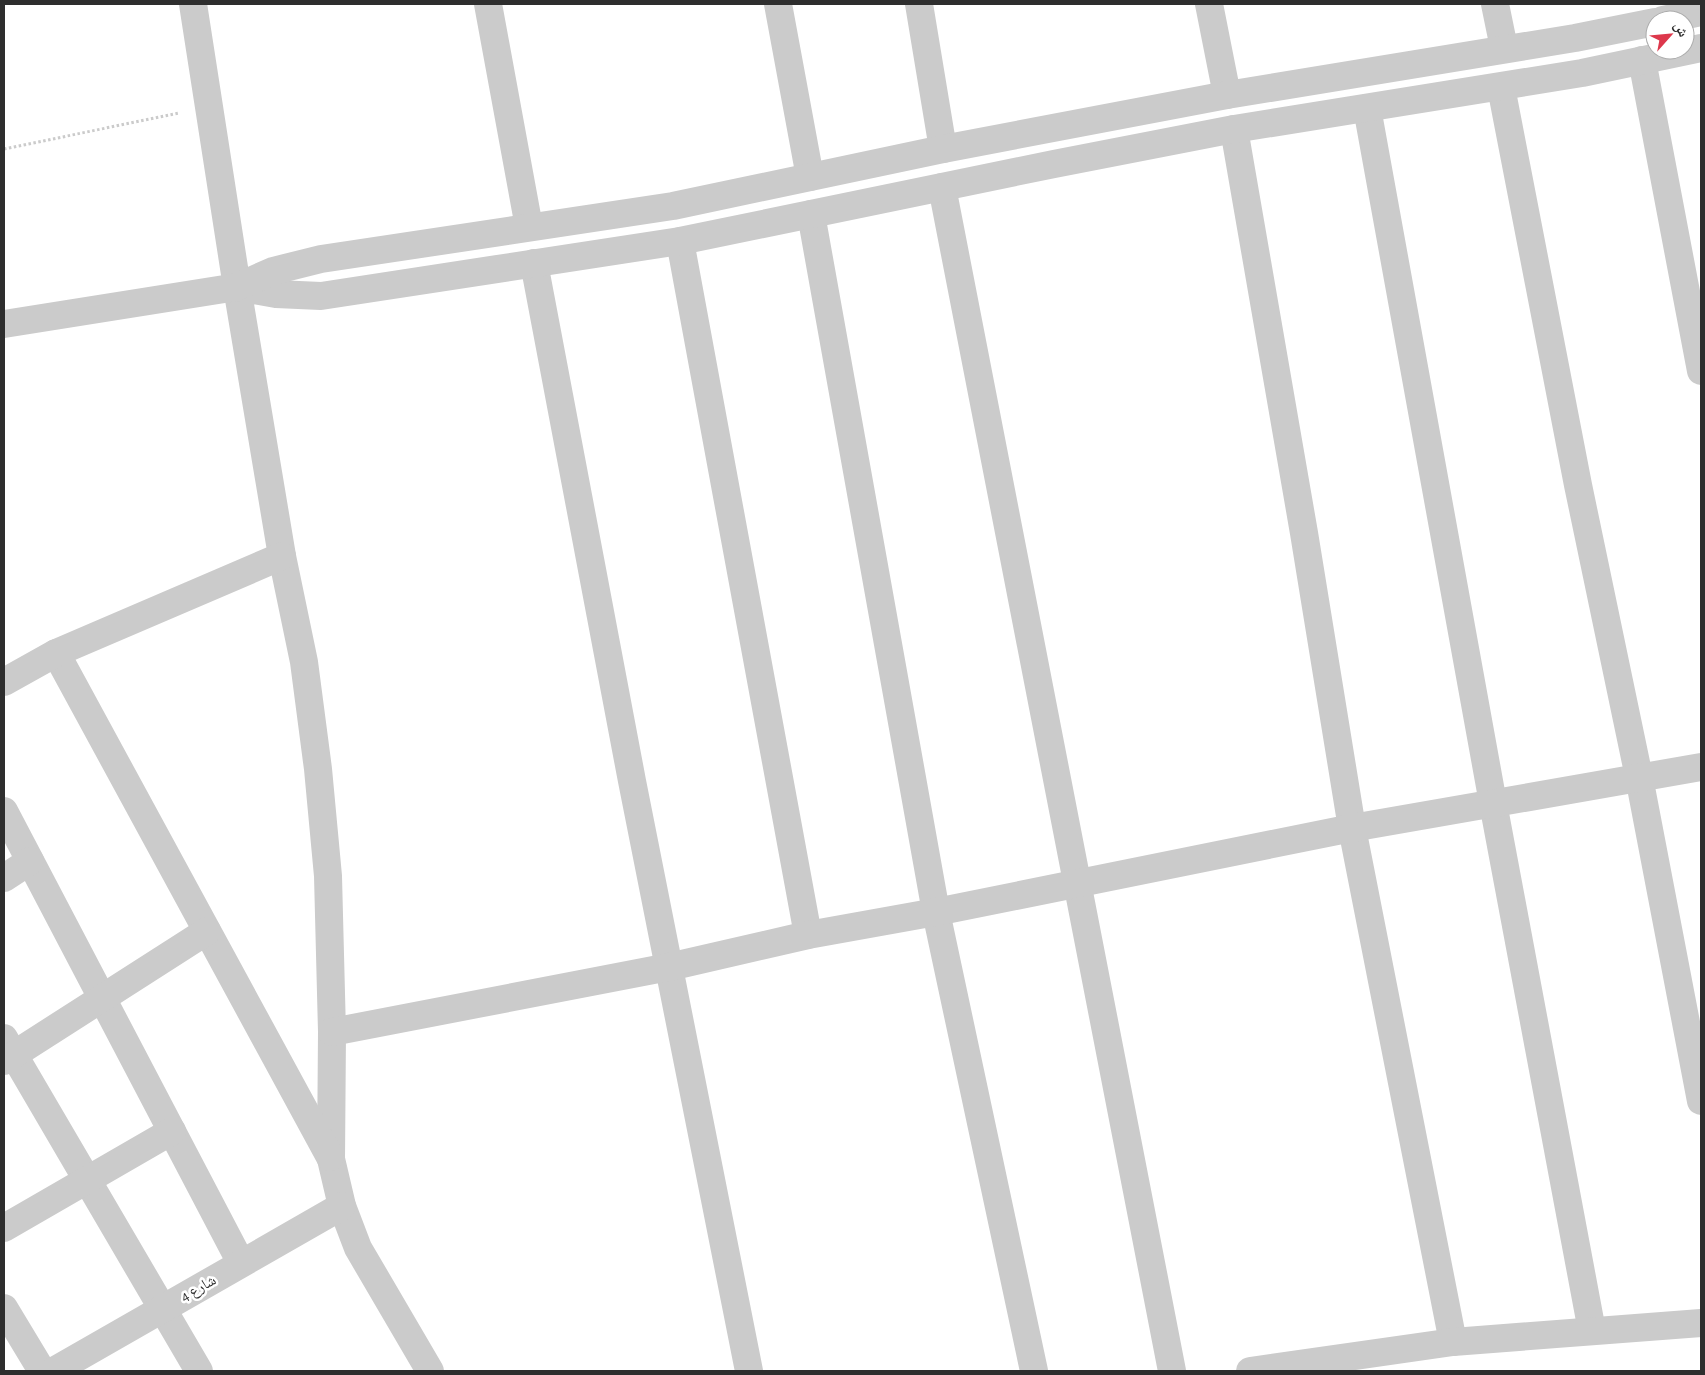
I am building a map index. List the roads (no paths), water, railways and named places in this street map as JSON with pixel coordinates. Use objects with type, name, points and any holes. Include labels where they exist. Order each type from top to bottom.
[{"type":"street","points":[[193,4],[237,287],[282,556],[304,662],[318,769],[328,876],[332,1032],[331,1159],[342,1206],[358,1248],[430,1371]]},
{"type":"street","points":[[488,4],[529,227]]},
{"type":"street","points":[[778,4],[810,177]]},
{"type":"street","points":[[919,4],[943,149]]},
{"type":"street","points":[[1209,4],[1227,95]]},
{"type":"street","points":[[1495,4],[1504,48]]},
{"type":"street","points":[[4,324],[237,287],[273,271],[321,259],[673,206],[943,149],[1227,95],[1504,48],[1575,38],[1645,24]]},
{"type":"street","points":[[237,287],[276,294],[321,296],[680,241],[1234,129],[1501,87],[1701,48]]},
{"type":"street","points":[[1642,60],[1701,371]]},
{"type":"street","points":[[1501,87],[1578,485],[1639,777],[1701,1101]]},
{"type":"street","points":[[1367,108],[1492,803],[1592,1331]]},
{"type":"street","points":[[1049,129],[1054,164]]},
{"type":"street","points":[[1234,129],[1352,828],[1453,1342]]},
{"type":"street","points":[[942,187],[1172,1371]]},
{"type":"street","points":[[810,214],[936,912],[1034,1371]]},
{"type":"street","points":[[680,241],[808,935]]},
{"type":"street","points":[[534,263],[749,1371]]},
{"type":"street","points":[[4,682],[56,653],[282,556]]},
{"type":"street","points":[[56,653],[331,1159]]},
{"type":"street","points":[[332,1032],[669,966],[808,935],[936,912],[1352,828],[1701,767]]},
{"type":"street","points":[[4,810],[241,1263]]},
{"type":"street","points":[[4,878],[30,861]]},
{"type":"street","points":[[199,1371],[87,1180],[7,1051],[102,998],[207,931]]},
{"type":"street","points":[[4,1228],[172,1131]]},
{"type":"street","name":"شارع 4","points":[[54,1371],[342,1206]]},
{"type":"street","points":[[4,1308],[42,1371]]},
{"type":"street","points":[[1250,1371],[1321,1367],[1453,1342],[1701,1323]]}]
